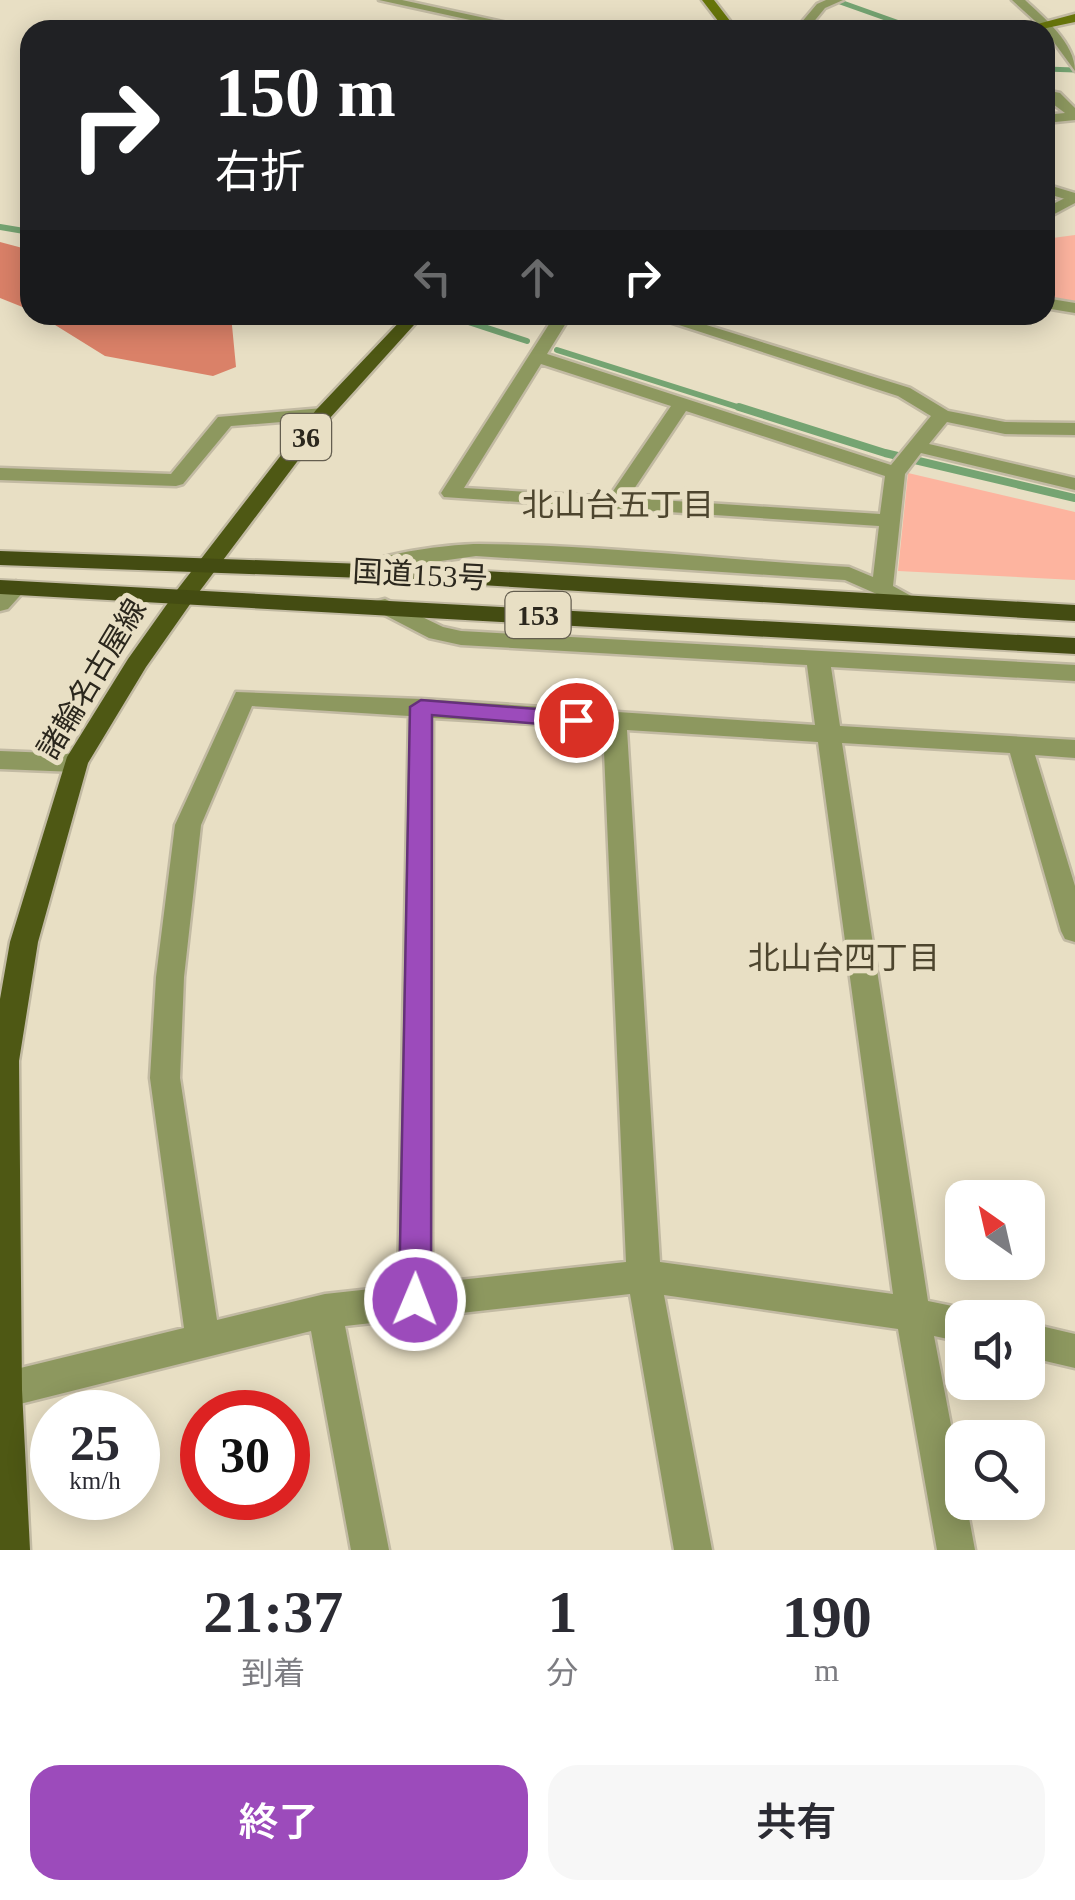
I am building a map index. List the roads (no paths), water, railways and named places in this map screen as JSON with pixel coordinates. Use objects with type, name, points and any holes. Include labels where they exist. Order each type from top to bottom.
[{"type":"highway","name":"国道153号","points":[[0,558],[364,572],[1075,613]]},
{"type":"highway","name":"国道153号","points":[[5,593],[185,595],[1075,646]]},
{"type":"main road","points":[[708,0],[723,20]]},
{"type":"main road","name":"36","points":[[208,568],[323,414],[406,325]]},
{"type":"main road","name":"諸輪名古屋線","points":[[11,1550],[2,1391],[4,1061],[24,942],[76,764],[136,664],[208,568]]},
{"type":"street","points":[[809,20],[821,6],[837,0]]},
{"type":"street","points":[[1018,0],[1040,20]]},
{"type":"street","points":[[396,1],[486,20]]},
{"type":"street","points":[[1055,39],[1075,67]]},
{"type":"street","points":[[1069,102],[1075,116]]},
{"type":"street","points":[[556,325],[452,492],[890,521]]},
{"type":"street","points":[[698,325],[904,392],[942,415],[1005,428],[1075,430]]},
{"type":"street","points":[[535,356],[682,404],[905,459],[1075,484]]},
{"type":"street","points":[[615,503],[682,404]]},
{"type":"street","points":[[0,474],[176,480],[225,421],[323,414]]},
{"type":"street","points":[[882,588],[890,521],[905,459],[942,415]]},
{"type":"street","points":[[364,572],[395,561],[476,550],[849,574],[913,603]]},
{"type":"street","points":[[385,606],[437,634],[461,638],[1075,674]]},
{"type":"street","points":[[818,659],[912,1314],[956,1550]]},
{"type":"street","points":[[203,1340],[164,1078],[170,977],[188,825],[244,698],[1075,749]]},
{"type":"street","points":[[415,1300],[421,707]]},
{"type":"street","points":[[614,723],[644,1276],[693,1550]]},
{"type":"street","points":[[1020,746],[1075,931]]},
{"type":"street","points":[[0,760],[76,764]]},
{"type":"street","points":[[2,1391],[325,1311],[644,1276],[945,1321]]},
{"type":"street","points":[[325,1311],[370,1550]]},
{"type":"street","points":[[1045,1344],[1075,1351]]},
{"type":"waterway","points":[[840,2],[891,20]]},
{"type":"waterway","points":[[1055,69],[1075,70]]},
{"type":"waterway","points":[[0,227],[20,230]]},
{"type":"waterway","points":[[478,325],[527,341]]},
{"type":"waterway","points":[[557,350],[747,410]]},
{"type":"waterway","points":[[739,407],[885,453],[1075,498]]},
{"type":"district","name":"北山台五丁目","points":[[618,505]]},
{"type":"district","name":"北山台四丁目","points":[[844,958]]}]
